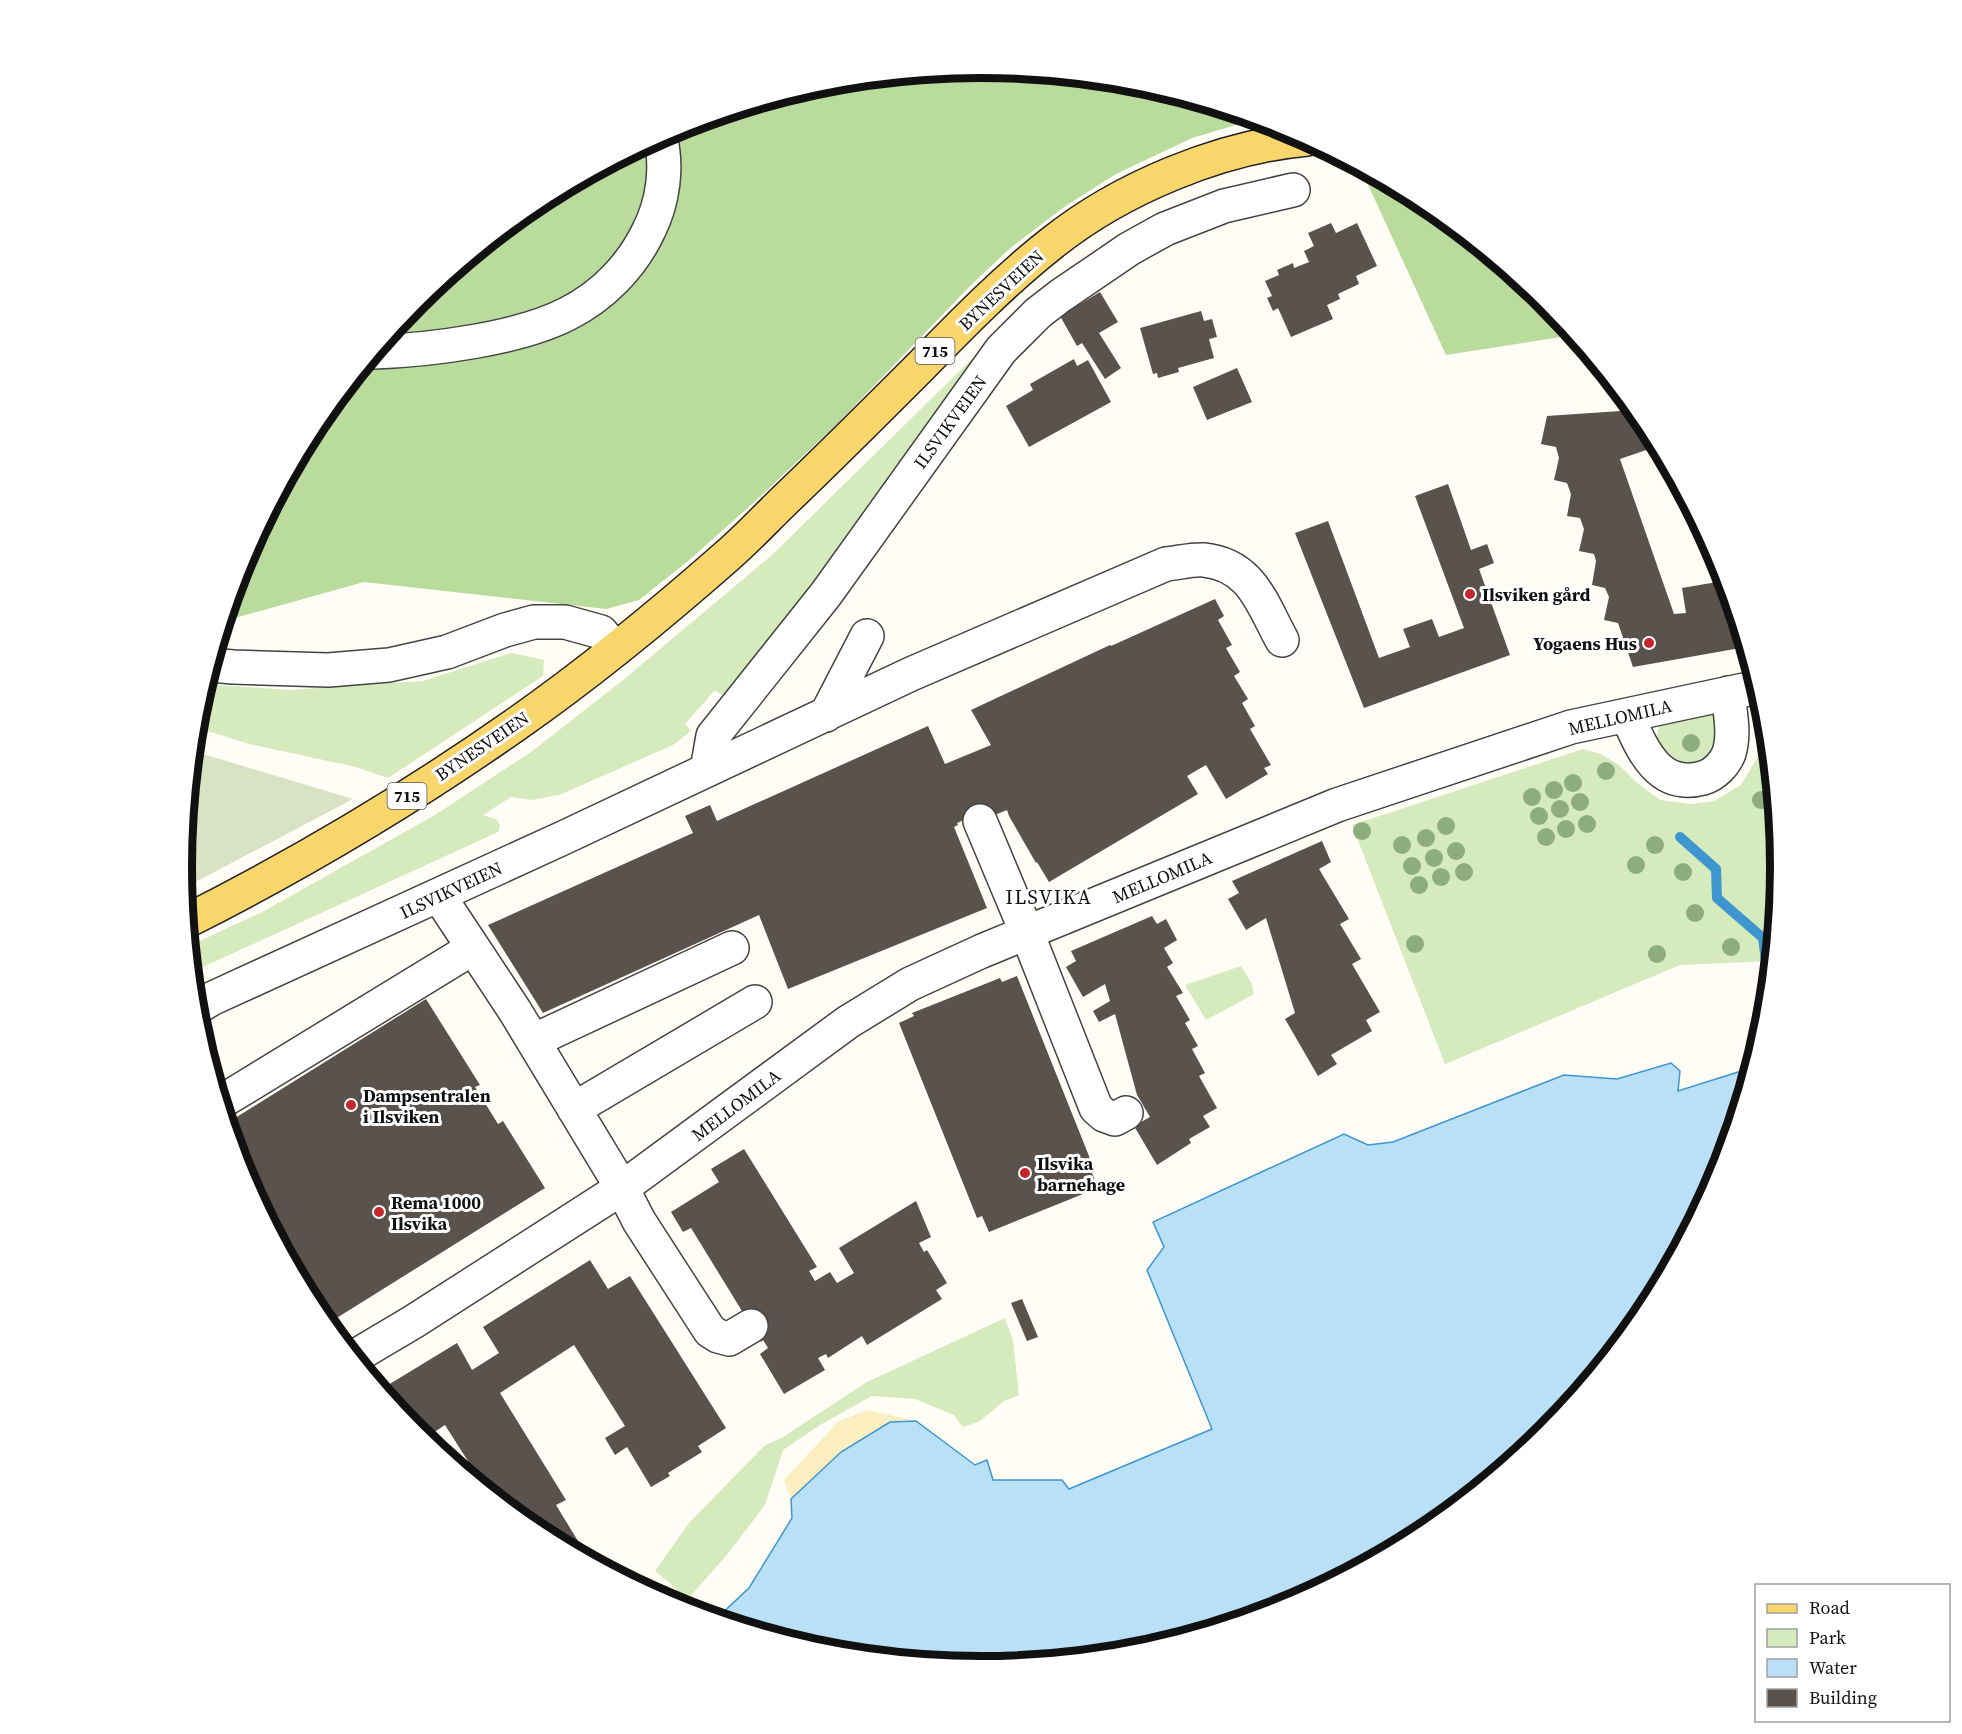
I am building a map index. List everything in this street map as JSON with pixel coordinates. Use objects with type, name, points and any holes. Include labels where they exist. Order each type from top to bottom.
[{"type":"main road","name":"BYNESVEIEN","points":[[194,917],[248,890],[384,811],[516,725],[615,649],[728,555],[848,439],[994,292],[1055,241],[1110,204],[1171,174],[1235,152],[1292,142]]},
{"type":"street","points":[[385,351],[475,341],[526,329],[567,314],[600,294],[631,261],[654,221],[661,194],[664,168],[661,146]]},
{"type":"street","name":"ILSVIKVEIEN","points":[[707,770],[713,736],[826,594],[1001,351],[1038,313],[1129,249],[1165,229],[1224,206],[1293,190]]},
{"type":"street","name":"ILSVIKVEIEN","points":[[204,1003],[439,896],[910,674],[1166,564],[1203,560],[1227,566],[1239,573],[1249,581],[1282,640]]},
{"type":"street","points":[[218,666],[328,670],[389,665],[447,652],[505,630],[534,622],[565,622],[602,632],[615,649]]},
{"type":"street","points":[[826,715],[867,636]]},
{"type":"street","points":[[1627,715],[1644,751],[1654,764],[1679,781],[1693,781],[1708,777],[1719,769],[1729,755],[1743,690]]},
{"type":"street","name":"MELLOMILA","points":[[360,1353],[622,1188],[848,1022],[910,984],[982,951],[1337,805],[1571,727],[1743,690]]},
{"type":"street","points":[[980,822],[1027,933],[1096,1108],[1104,1115],[1115,1119],[1126,1113]]},
{"type":"street","points":[[439,896],[533,1041],[622,1188],[639,1221],[710,1331],[729,1339],[751,1326]]},
{"type":"street","points":[[227,1098],[473,948]]},
{"type":"street","points":[[533,1041],[732,948]]},
{"type":"street","points":[[574,1109],[755,1002]]},
{"type":"green space","points":[[981,78],[1084,85],[1135,93],[1185,105],[1243,123],[1192,138],[1116,174],[1064,207],[1008,250],[970,286],[838,423],[751,505],[688,561],[639,600],[606,609],[364,582],[232,619],[252,565],[273,518],[298,472],[355,387],[388,347],[423,309],[501,241],[543,211],[632,159],[727,120],[777,105],[827,93],[929,80]]},
{"type":"green space","points":[[1365,178],[1419,211],[1461,241],[1539,309],[1564,337],[1446,355]]},
{"type":"green space","points":[[984,347],[790,626],[722,695],[715,690],[685,724],[691,731],[673,745],[559,795],[532,800],[511,797],[483,815],[496,819],[500,826],[498,832],[199,969],[196,943],[264,911],[435,815],[531,752],[623,680],[771,556]]},
{"type":"green space","points":[[511,653],[544,660],[543,676],[388,778],[356,767],[249,744],[204,730],[214,685],[289,690],[423,681]]},
{"type":"green space","points":[[1717,712],[1714,758],[1693,767],[1669,761],[1656,741],[1659,726]]},
{"type":"green space","points":[[1760,745],[1768,815],[1770,867],[1764,961],[1680,965],[1445,1064],[1352,825],[1583,749],[1601,754],[1619,765],[1636,782],[1660,800],[1691,804],[1714,801],[1741,785],[1759,755]]},
{"type":"green space","points":[[201,753],[353,799],[193,883],[194,815]]},
{"type":"green space","points":[[1241,966],[1251,982],[1254,994],[1206,1020],[1185,985]]},
{"type":"green space","points":[[1005,1318],[1013,1341],[1019,1395],[1004,1401],[980,1421],[963,1427],[954,1415],[915,1399],[872,1396],[820,1425],[783,1450],[765,1505],[726,1556],[688,1599],[655,1571],[689,1523],[764,1446],[783,1437],[867,1382]]},
{"type":"sand","points":[[867,1410],[916,1421],[890,1422],[841,1452],[791,1499],[784,1480],[839,1421]]},
{"type":"water","points":[[1671,1063],[1680,1071],[1678,1091],[1743,1070],[1728,1121],[1689,1216],[1664,1262],[1607,1347],[1539,1425],[1461,1493],[1419,1523],[1375,1550],[1330,1575],[1235,1614],[1135,1641],[1033,1654],[981,1656],[878,1649],[827,1641],[723,1612],[749,1588],[792,1518],[791,1499],[841,1452],[890,1422],[916,1421],[975,1465],[987,1460],[993,1480],[1062,1480],[1069,1489],[1212,1429],[1147,1270],[1164,1247],[1153,1222],[1344,1134],[1368,1145],[1393,1142],[1564,1075],[1617,1079]]},
{"type":"building","points":[[1331,223],[1336,233],[1357,223],[1377,266],[1356,276],[1359,284],[1338,294],[1340,299],[1327,305],[1333,319],[1291,337],[1278,308],[1273,311],[1267,298],[1272,296],[1265,281],[1279,275],[1277,270],[1293,263],[1294,268],[1309,262],[1304,251],[1314,246],[1308,233]]},
{"type":"building","points":[[1100,292],[1118,322],[1099,333],[1121,368],[1105,379],[1082,343],[1077,346],[1060,316]]},
{"type":"building","points":[[1201,311],[1204,321],[1212,319],[1217,337],[1209,339],[1214,358],[1178,368],[1179,372],[1158,378],[1157,373],[1153,374],[1140,328]]},
{"type":"building","points":[[1074,359],[1077,366],[1088,360],[1111,402],[1029,447],[1006,406],[1033,390],[1030,384]]},
{"type":"building","points":[[1237,368],[1252,402],[1207,420],[1193,387]]},
{"type":"building","points":[[1624,411],[1649,449],[1620,459],[1674,614],[1686,613],[1682,588],[1716,582],[1739,648],[1633,667],[1618,623],[1604,620],[1609,597],[1605,588],[1592,585],[1596,561],[1594,554],[1579,551],[1584,529],[1580,518],[1567,516],[1571,494],[1567,483],[1554,480],[1559,458],[1556,447],[1541,444],[1547,416]]},
{"type":"building","name":"Ilsviken gård","points":[[1448,484],[1471,550],[1487,544],[1494,563],[1479,569],[1510,655],[1364,708],[1295,533],[1328,521],[1379,658],[1410,647],[1403,629],[1432,619],[1439,637],[1464,628],[1415,496]]},
{"type":"building","points":[[1215,599],[1224,616],[1218,620],[1232,645],[1226,648],[1240,672],[1234,676],[1248,699],[1242,703],[1255,726],[1250,729],[1271,765],[1264,768],[1268,774],[1226,799],[1206,765],[1187,776],[1198,794],[1049,882],[1007,810],[968,826],[966,819],[954,827],[987,908],[788,989],[759,915],[543,1013],[488,925],[693,833],[685,816],[710,805],[717,821],[928,726],[945,764],[991,745],[971,710]]},
{"type":"building","points":[[1322,841],[1331,862],[1319,869],[1349,919],[1340,924],[1361,959],[1352,964],[1380,1012],[1366,1020],[1372,1031],[1331,1055],[1337,1064],[1318,1076],[1285,1019],[1295,1013],[1266,918],[1246,930],[1228,899],[1239,893],[1232,881]]},
{"type":"building","points":[[1152,916],[1157,924],[1166,919],[1177,940],[1164,948],[1173,963],[1167,967],[1183,993],[1176,996],[1190,1020],[1185,1023],[1198,1046],[1192,1049],[1205,1073],[1199,1076],[1217,1108],[1203,1116],[1210,1127],[1189,1139],[1191,1143],[1157,1165],[1134,1126],[1150,1117],[1137,1095],[1115,1014],[1099,1022],[1093,1011],[1110,1001],[1105,984],[1083,997],[1066,967],[1076,961],[1071,951]]},
{"type":"building","points":[[1017,976],[1095,1171],[1092,1173],[1098,1188],[989,1232],[982,1216],[977,1218],[899,1023],[914,1016],[912,1013],[1000,978],[1002,982]]},
{"type":"building","points":[[426,999],[480,1085],[475,1087],[498,1124],[503,1121],[545,1188],[335,1319],[273,1216],[233,1119]]},
{"type":"building","points":[[744,1149],[817,1267],[809,1271],[815,1281],[830,1272],[837,1283],[854,1273],[839,1248],[916,1201],[931,1237],[919,1243],[924,1252],[927,1250],[947,1283],[936,1290],[942,1299],[867,1345],[862,1336],[828,1358],[826,1354],[818,1358],[825,1370],[784,1394],[760,1354],[768,1348],[763,1340],[761,1342],[691,1228],[683,1232],[671,1212],[719,1182],[711,1169]]},
{"type":"building","points":[[590,1260],[608,1289],[630,1276],[726,1428],[698,1446],[702,1452],[668,1473],[670,1476],[651,1487],[627,1447],[615,1455],[605,1438],[625,1426],[574,1345],[500,1393],[566,1500],[556,1505],[578,1541],[575,1543],[501,1493],[474,1471],[445,1425],[432,1434],[388,1387],[457,1343],[472,1370],[499,1353],[483,1327]]},
{"type":"building","points":[[1022,1299],[1038,1337],[1027,1341],[1011,1303]]},
{"type":"waterway","points":[[1680,837],[1716,869],[1717,898],[1763,938],[1765,952]]},
{"type":"place","name":"Ilsviken gård","points":[[1470,594]]},
{"type":"place","name":"Yogaens Hus","points":[[1649,643]]},
{"type":"place","name":"Dampsentralen i Ilsviken","points":[[351,1105]]},
{"type":"place","name":"Ilsvika barnehage","points":[[1025,1173]]},
{"type":"place","name":"Rema 1000 Ilsvika","points":[[379,1212]]},
{"type":"district","name":"ILSVIKA","points":[[1049,897]]}]
